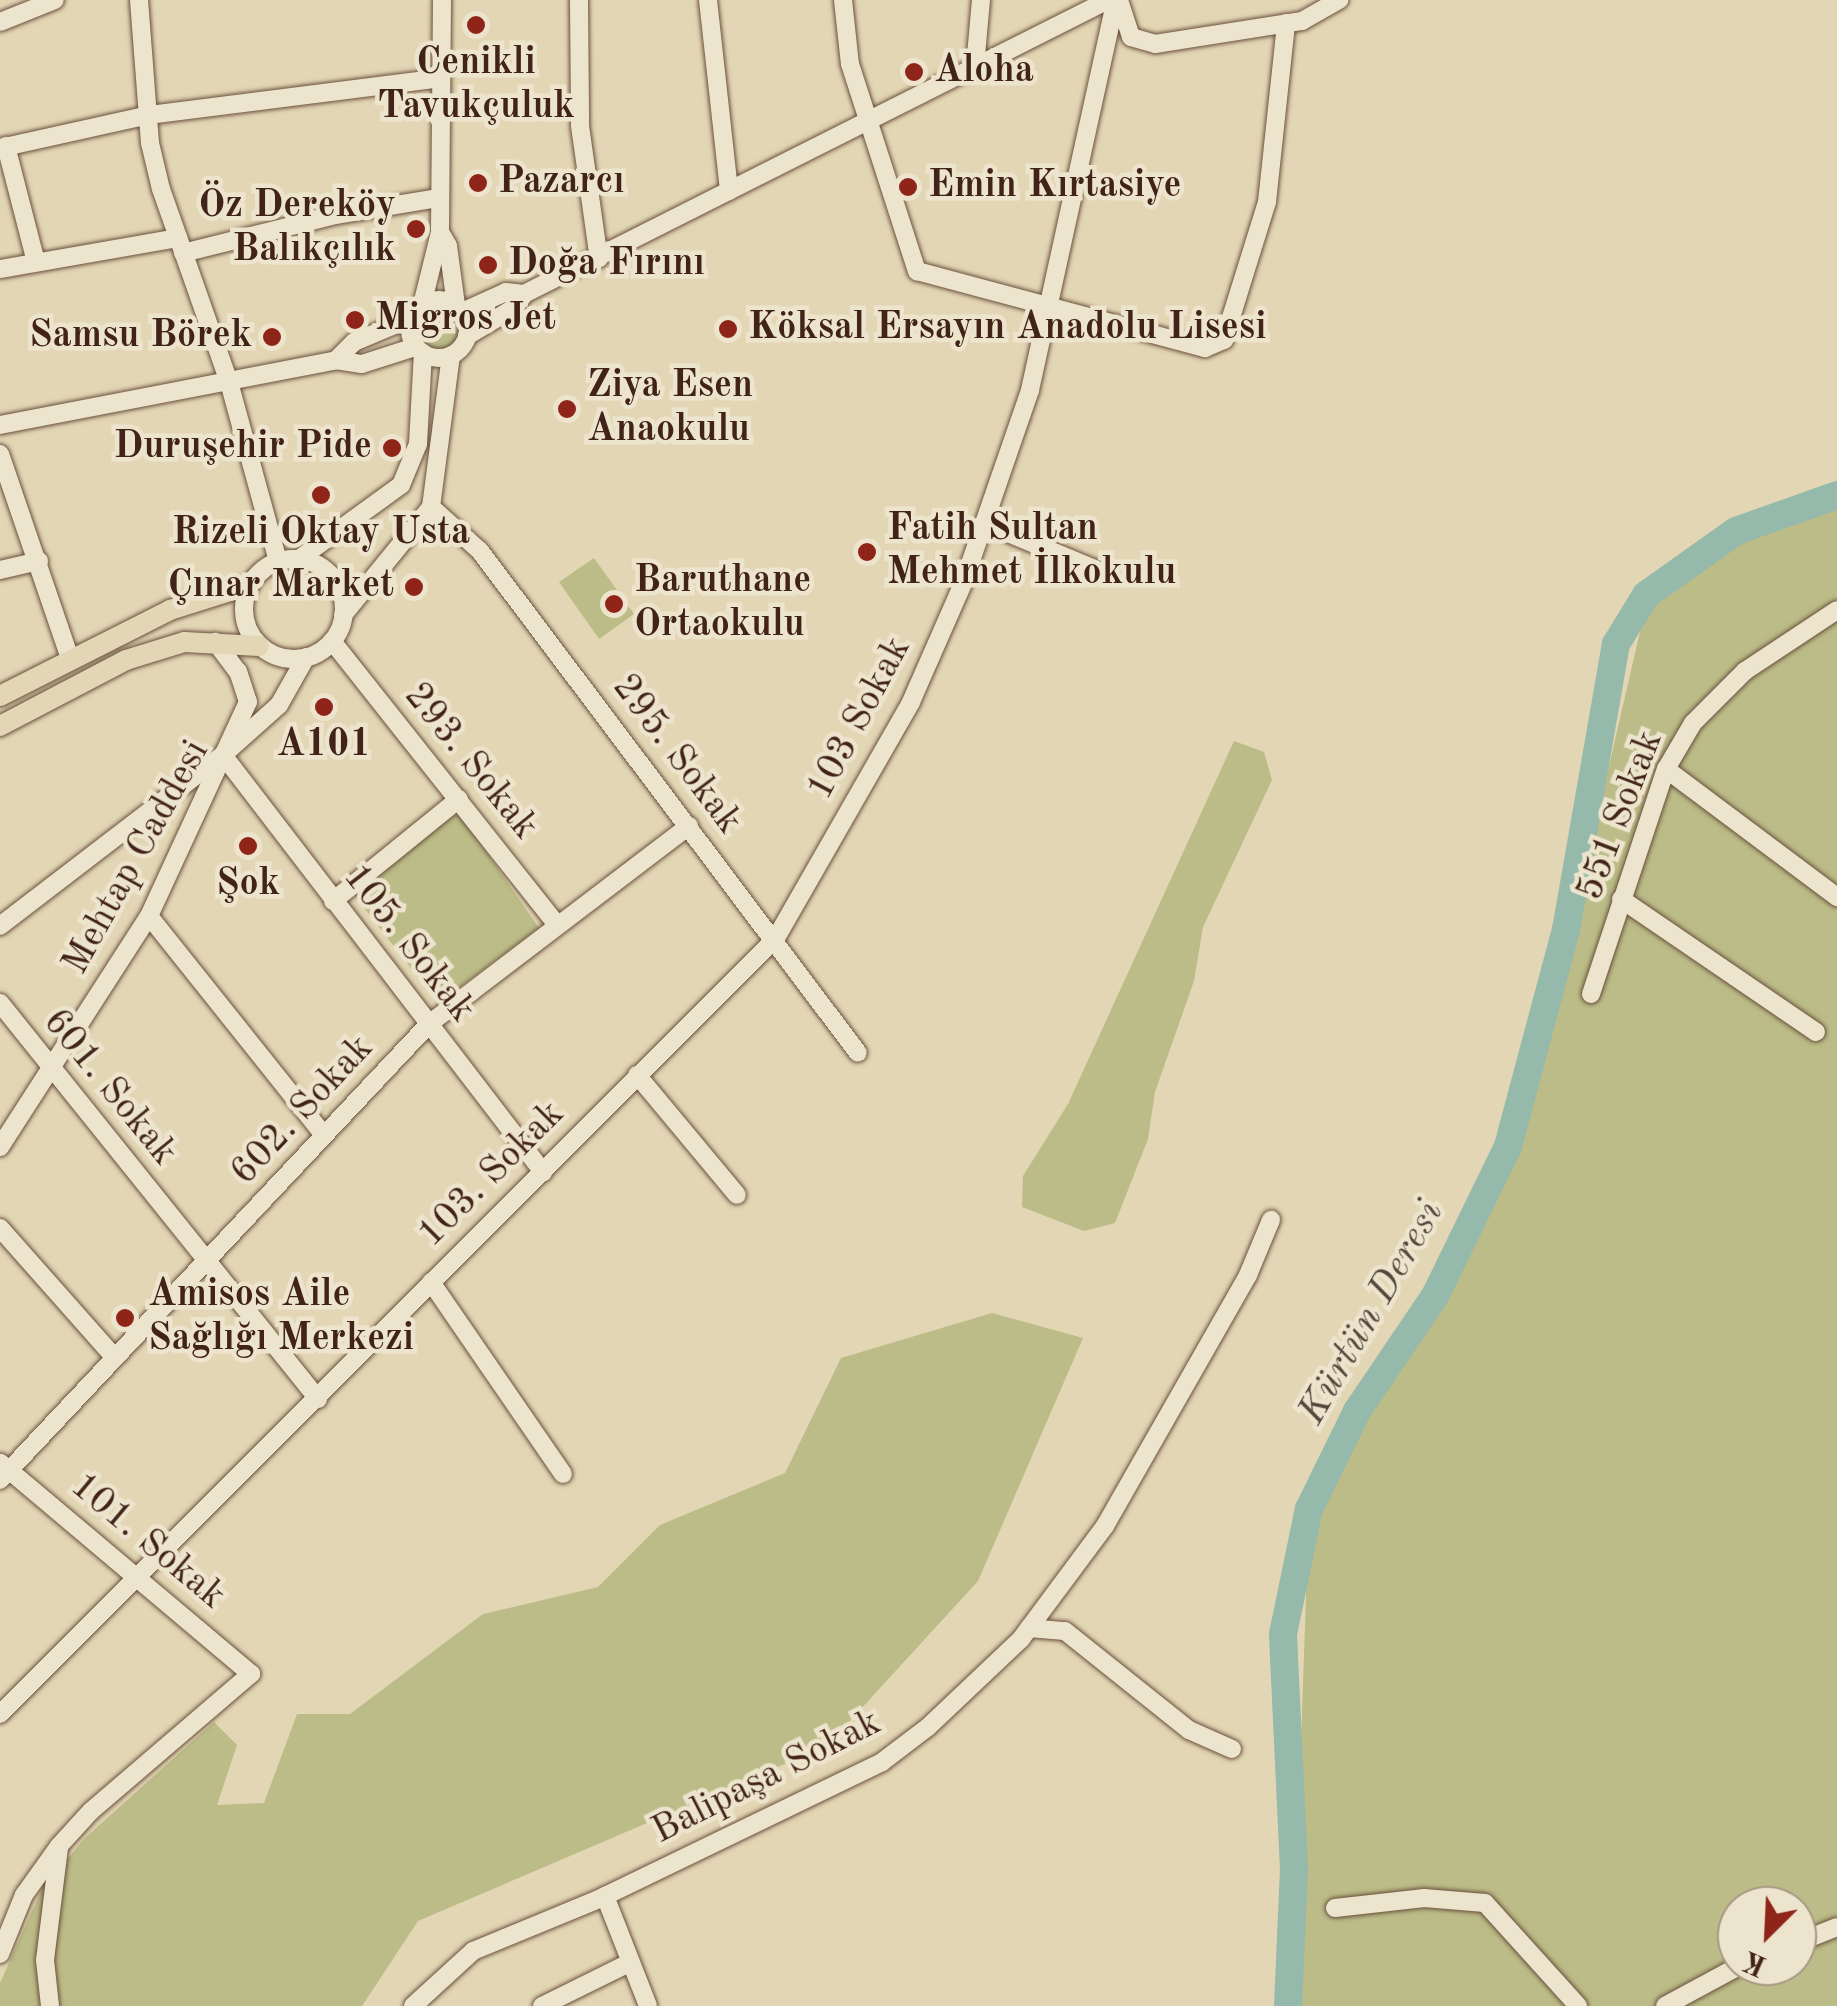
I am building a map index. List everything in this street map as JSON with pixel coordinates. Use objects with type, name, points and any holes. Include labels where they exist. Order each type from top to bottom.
[{"type":"main road","points":[[0,696],[170,610],[249,585]]},
{"type":"main road","points":[[0,726],[126,660],[184,642],[260,646]]},
{"type":"street","points":[[0,22],[55,0]]},
{"type":"street","points":[[139,0],[150,143],[180,246],[229,382],[278,561]]},
{"type":"street","points":[[442,0],[440,232],[417,312],[418,444],[402,485],[298,559],[278,561],[249,585],[247,628],[260,646],[282,658],[306,657],[332,640],[344,614],[431,507],[451,355],[467,336],[514,308],[524,294],[1108,0]]},
{"type":"street","points":[[578,0],[580,126],[599,259]]},
{"type":"street","points":[[708,0],[729,191]]},
{"type":"street","points":[[843,0],[850,64],[917,271],[1049,302],[1205,348],[1224,340],[1268,202],[1286,23]]},
{"type":"street","points":[[975,67],[981,0]]},
{"type":"street","points":[[1118,0],[1131,38],[1155,44],[1324,14],[1339,0]]},
{"type":"street","name":"103 Sokak","points":[[776,938],[911,702],[984,522],[1030,390],[1118,0]]},
{"type":"street","points":[[36,262],[3,147],[149,115],[440,78]]},
{"type":"street","points":[[0,269],[180,246],[438,198]]},
{"type":"street","points":[[440,232],[448,246],[467,336]]},
{"type":"street","points":[[336,360],[354,342],[439,300],[459,308],[506,292],[524,294]]},
{"type":"street","points":[[0,425],[336,360],[362,364],[419,350],[451,355]]},
{"type":"street","points":[[0,454],[70,658]]},
{"type":"street","name":"295. Sokak","points":[[431,507],[480,552],[776,938],[858,1053]]},
{"type":"street","points":[[984,522],[1104,572]]},
{"type":"street","points":[[298,559],[327,572],[344,614]]},
{"type":"street","points":[[0,570],[39,561]]},
{"type":"street","name":"551 Sokak","points":[[1591,994],[1666,769],[1693,723],[1745,670],[1837,610]]},
{"type":"street","name":"293. Sokak","points":[[332,640],[557,924]]},
{"type":"street","points":[[0,926],[223,755],[248,702],[238,672],[215,642]]},
{"type":"street","name":"Mehtap Caddesi","points":[[0,1148],[52,1073],[149,916],[223,755],[279,704],[306,657]]},
{"type":"street","name":"105. Sokak","points":[[223,755],[543,1172]]},
{"type":"street","points":[[1666,769],[1837,897]]},
{"type":"street","points":[[334,901],[459,798]]},
{"type":"street","name":"602. Sokak","points":[[3,1471],[208,1262],[429,1024],[689,826]]},
{"type":"street","points":[[1621,899],[1816,1032]]},
{"type":"street","points":[[149,916],[323,1134]]},
{"type":"street","name":"103. Sokak","points":[[0,1714],[776,938]]},
{"type":"street","name":"601. Sokak","points":[[0,1003],[52,1073],[318,1400]]},
{"type":"street","points":[[637,1075],[737,1195]]},
{"type":"street","name":"Balipaşa Sokak","points":[[413,2006],[473,1950],[605,1896],[882,1762],[928,1728],[1029,1628],[1139,1470],[1248,1275],[1271,1220]]},
{"type":"street","points":[[0,1228],[114,1358]]},
{"type":"street","points":[[432,1282],[534,1422],[563,1474]]},
{"type":"street","name":"101. Sokak","points":[[3,1471],[251,1674],[91,1810],[59,1846]]},
{"type":"street","points":[[1029,1628],[1066,1631],[1189,1730],[1232,1749]]},
{"type":"street","points":[[2,1941],[24,1895],[59,1846]]},
{"type":"street","points":[[50,2006],[45,1960],[59,1846]]},
{"type":"street","points":[[605,1896],[648,2006]]},
{"type":"street","points":[[1335,1908],[1424,1898],[1484,1903],[1578,2006]]},
{"type":"street","points":[[542,2006],[631,1962]]},
{"type":"street","points":[[1665,2006],[1717,1978]]},
{"type":"green space","points":[[440,310],[454,316],[460,330],[454,344],[440,350],[426,344],[420,330],[426,316]]},
{"type":"green space","points":[[1837,500],[1837,2006],[1292,2006],[1309,1509],[1435,1296],[1508,1146],[1551,1016],[1646,606],[1736,531]]},
{"type":"green space","points":[[594,558],[634,614],[599,639],[559,582]]},
{"type":"green space","points":[[1234,741],[1264,752],[1272,780],[1203,927],[1194,981],[1155,1092],[1148,1139],[1115,1223],[1084,1231],[1022,1207],[1023,1176],[1068,1104]]},
{"type":"green space","points":[[449,816],[461,816],[539,928],[438,1003],[355,896]]},
{"type":"green space","points":[[992,1313],[1083,1338],[978,1581],[827,1746],[418,1921],[362,2006],[0,2006],[0,1983],[41,1891],[84,1839],[214,1722],[237,1745],[217,1805],[264,1803],[297,1714],[350,1714],[483,1614],[598,1587],[660,1525],[785,1473],[841,1358]]},
{"type":"waterway","name":"Kürtün Deresi","points":[[1288,2006],[1294,1869],[1283,1634],[1309,1509],[1357,1411],[1435,1296],[1508,1146],[1566,930],[1616,644],[1646,595],[1736,531],[1837,495]]},
{"type":"place","name":"Cenikli Tavukçuluk","points":[[476,25]]},
{"type":"place","name":"Aloha","points":[[914,72]]},
{"type":"place","name":"Pazarcı","points":[[478,183]]},
{"type":"place","name":"Emin Kırtasiye","points":[[908,187]]},
{"type":"place","name":"Öz Dereköy Balıkçılık","points":[[416,229]]},
{"type":"place","name":"Doğa Fırını","points":[[488,265]]},
{"type":"place","name":"Migros Jet","points":[[355,320]]},
{"type":"place","name":"Köksal Ersayın Anadolu Lisesi","points":[[728,329]]},
{"type":"place","name":"Samsu Börek","points":[[272,337]]},
{"type":"place","name":"Ziya Esen Anaokulu","points":[[567,409]]},
{"type":"place","name":"Duruşehir Pide","points":[[392,448]]},
{"type":"place","name":"Rizeli Oktay Usta","points":[[321,495]]},
{"type":"place","name":"Fatih Sultan Mehmet İlkokulu","points":[[867,552]]},
{"type":"place","name":"Çınar Market","points":[[414,587]]},
{"type":"place","name":"Baruthane Ortaokulu","points":[[614,604]]},
{"type":"place","name":"A101","points":[[324,707]]},
{"type":"place","name":"Şok","points":[[248,846]]},
{"type":"place","name":"Amisos Aile Sağlığı Merkezi","points":[[125,1318]]}]
